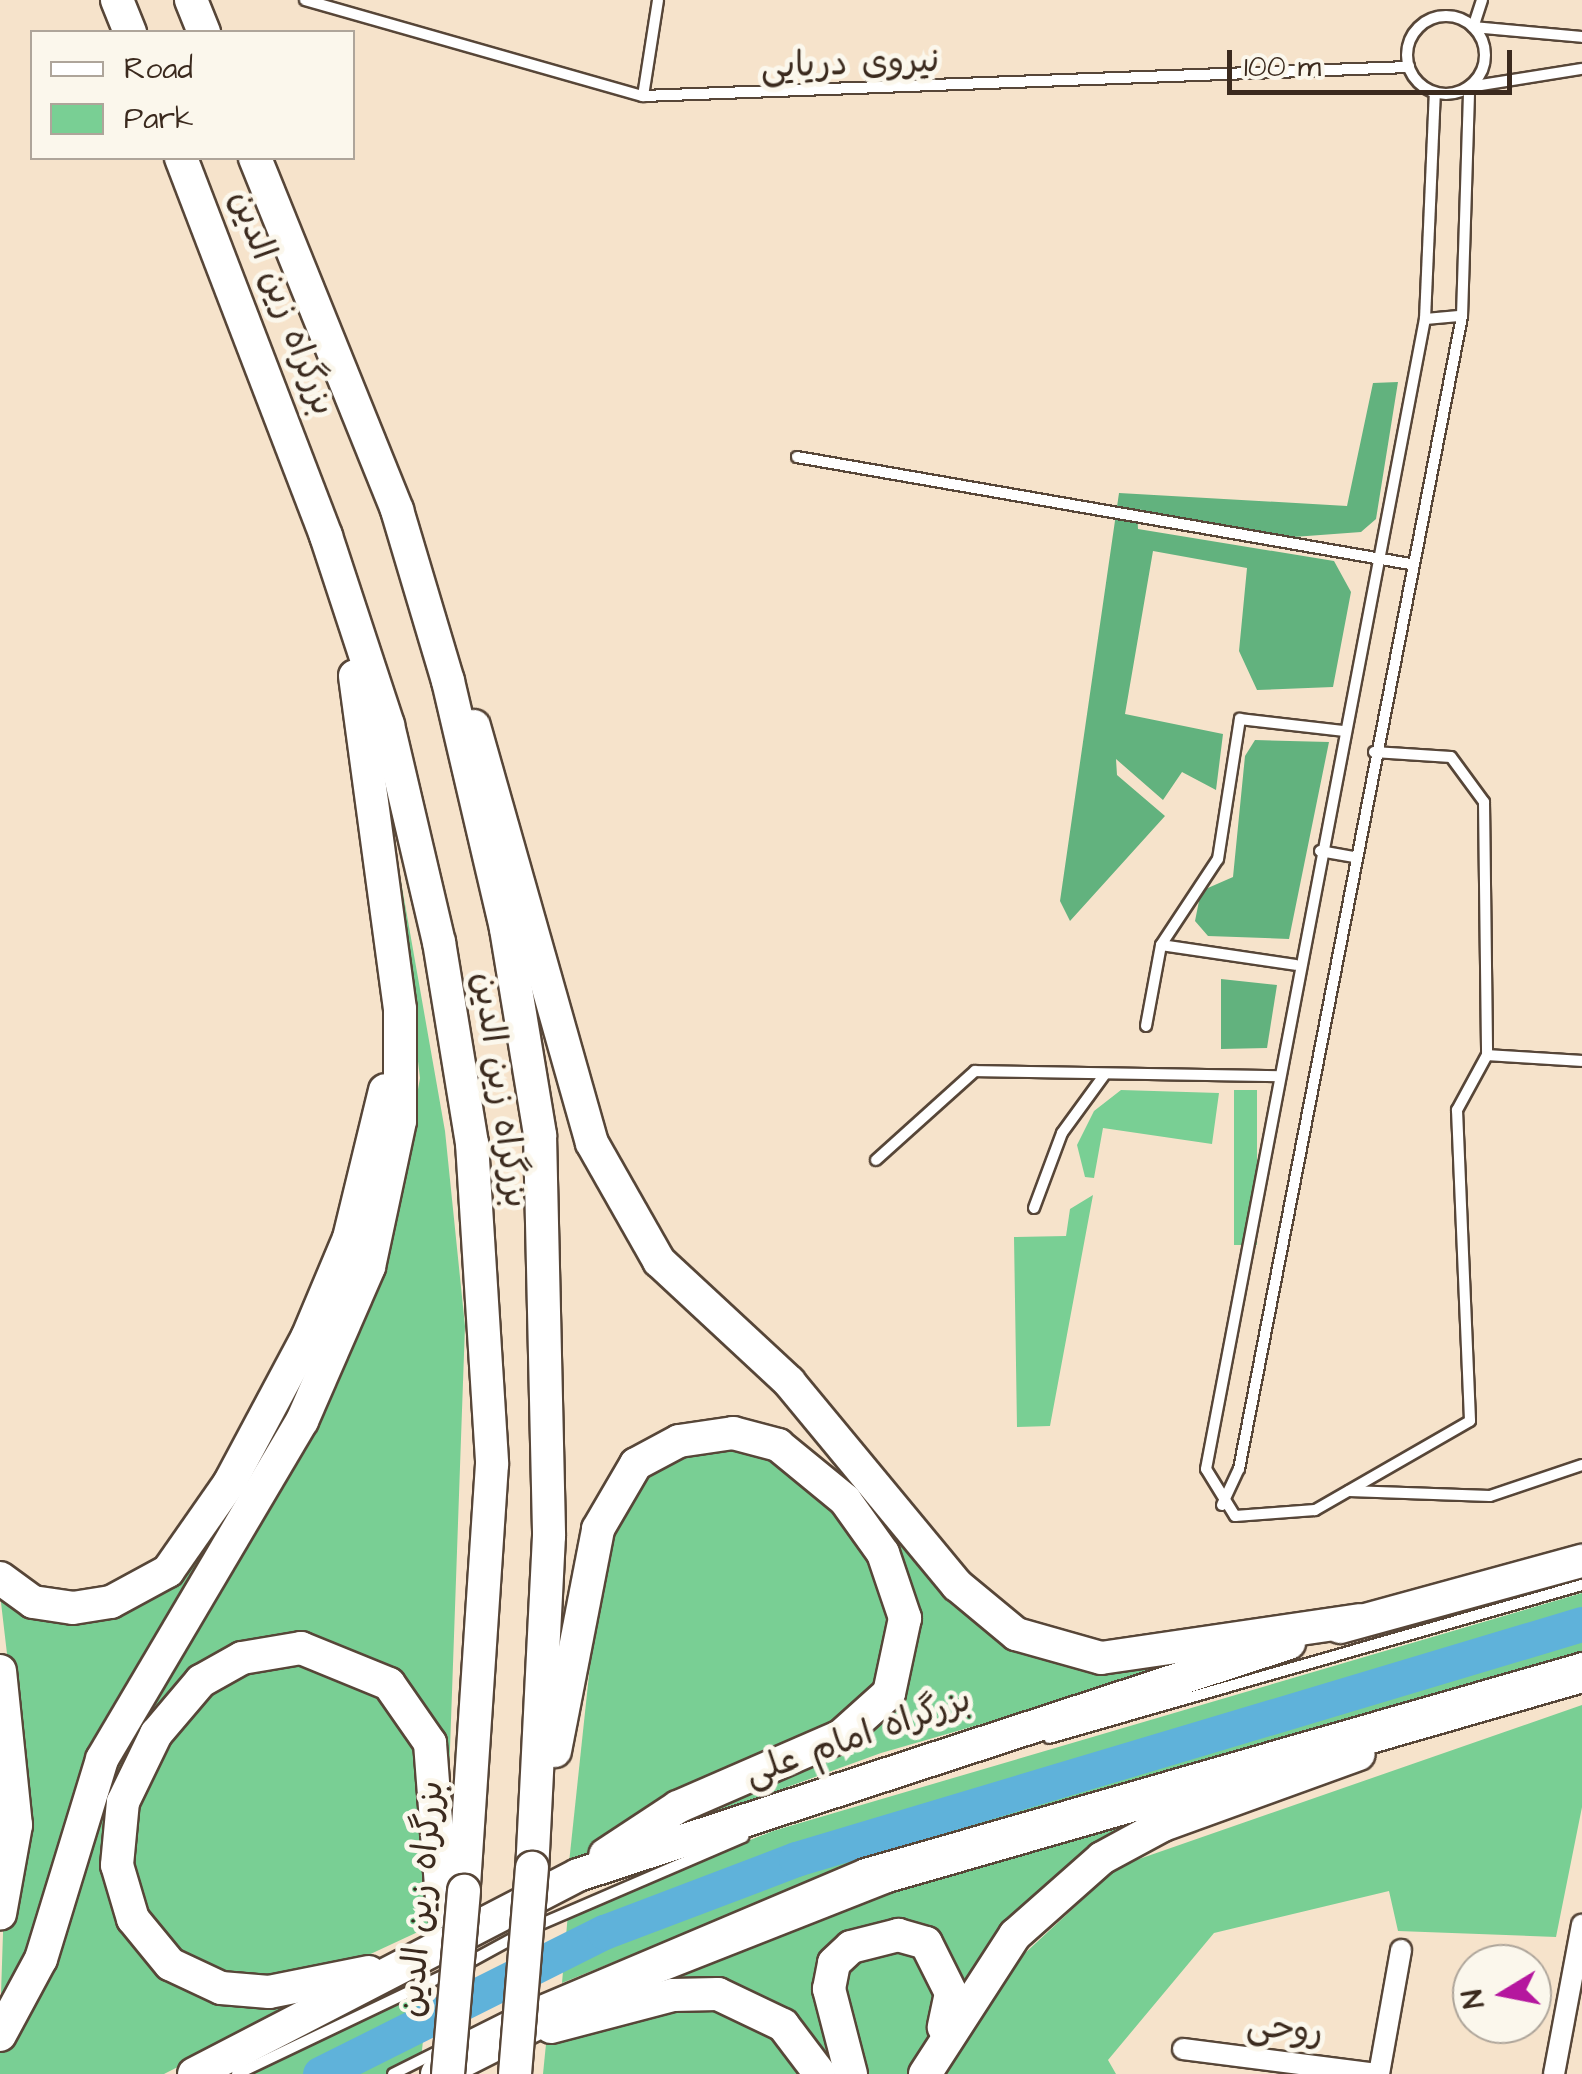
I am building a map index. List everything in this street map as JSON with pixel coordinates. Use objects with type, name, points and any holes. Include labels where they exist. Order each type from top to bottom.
[{"type":"highway","points":[[117,0],[129,30]]},
{"type":"highway","points":[[190,0],[203,30]]},
{"type":"highway","name":"بزرگراه زین الدین","points":[[182,160],[336,568],[388,725],[427,888],[472,1143],[492,1464],[454,1901],[455,1998],[448,2074]]},
{"type":"highway","name":"بزرگراه زین الدین","points":[[256,160],[396,510],[448,681],[506,929],[540,1135],[549,1536],[532,1868],[515,2074]]},
{"type":"highway","points":[[0,2035],[41,1959],[80,1813],[128,1707],[340,1346],[370,1267],[400,1120],[400,1038],[390,894],[336,568]]},
{"type":"highway","points":[[448,681],[488,752],[592,1143],[659,1261],[789,1382],[957,1585],[1016,1634],[1101,1658],[1360,1620]]},
{"type":"highway","points":[[0,1578],[33,1602],[73,1608],[111,1602],[168,1571],[230,1482],[332,1280],[400,1038]]},
{"type":"highway","points":[[532,1868],[598,1529],[619,1484],[657,1451],[705,1433],[778,1445],[844,1500],[882,1553],[904,1618],[889,1692],[841,1736],[678,1807],[578,1875]]},
{"type":"highway","name":"بزرگراه امام علی","points":[[194,2074],[578,1875],[1360,1620],[1582,1561]]},
{"type":"highway","points":[[412,1963],[270,1992],[220,1988],[170,1964],[133,1919],[116,1864],[122,1802],[156,1734],[201,1681],[256,1654],[314,1650],[372,1672],[402,1698],[430,1743],[454,1901]]},
{"type":"highway","points":[[0,1671],[16,1825],[0,1914]]},
{"type":"highway","points":[[436,2074],[618,1982],[888,1876],[1461,1707],[1582,1676]]},
{"type":"highway","points":[[933,2060],[1014,1936],[1102,1858],[1461,1707]]},
{"type":"highway","points":[[851,2074],[829,1988],[834,1963],[874,1938],[926,1943],[942,1963],[952,1993],[933,2060]]},
{"type":"highway","points":[[508,2036],[673,1995],[718,1994],[783,2026],[820,2074]]},
{"type":"street","points":[[1554,2074],[1582,1924]]},
{"type":"street","points":[[1379,2074],[1401,1950]]},
{"type":"street","name":"روحی","points":[[1183,2049],[1379,2074]]},
{"type":"lane","name":"نیروی دریایی","points":[[304,0],[643,96],[1409,67]]},
{"type":"lane","points":[[643,96],[658,0]]},
{"type":"lane","points":[[1444,16],[1446,0]]},
{"type":"lane","points":[[1222,1506],[1239,1470],[1410,564],[1462,316],[1469,87],[1485,58],[1472,27],[1482,0]]},
{"type":"lane","points":[[1444,16],[1472,27],[1582,37]]},
{"type":"lane","points":[[1374,752],[1451,757],[1484,802],[1487,1056],[1457,1110],[1470,1421],[1316,1510],[1235,1516],[1222,1506],[1206,1469],[1296,965],[1425,319],[1435,93],[1409,67],[1414,33],[1444,16]]},
{"type":"lane","points":[[1435,93],[1582,68]]},
{"type":"lane","points":[[1425,319],[1462,316]]},
{"type":"lane","points":[[797,457],[1410,564]]},
{"type":"lane","points":[[1146,1026],[1160,945],[1218,859],[1240,719],[1344,730]]},
{"type":"lane","points":[[1320,851],[1354,857]]},
{"type":"lane","points":[[1160,945],[1296,965]]},
{"type":"lane","points":[[1487,1056],[1582,1061]]},
{"type":"lane","points":[[876,1160],[975,1071],[1276,1076]]},
{"type":"lane","points":[[1034,1208],[1062,1133],[1105,1074]]},
{"type":"lane","points":[[1348,1491],[1490,1496],[1582,1465]]},
{"type":"lane","points":[[237,2074],[570,1908],[775,1825],[1582,1586]]},
{"type":"lane","points":[[393,2074],[562,1989],[861,1865],[1582,1658]]},
{"type":"green space","points":[[1398,382],[1376,519],[1361,532],[1280,538],[1137,509],[1138,529],[1334,561],[1351,592],[1333,687],[1257,690],[1239,651],[1247,568],[1153,551],[1125,714],[1223,734],[1216,790],[1182,772],[1163,800],[1116,759],[1117,775],[1165,816],[1070,921],[1060,901],[1119,493],[1347,506],[1373,383]]},
{"type":"green space","points":[[1255,740],[1329,742],[1289,939],[1208,936],[1195,921],[1201,891],[1233,877],[1245,756]]},
{"type":"green space","points":[[387,802],[445,1131],[465,1326],[449,1777],[420,1706],[251,1645],[112,1805],[157,1963],[333,1988],[164,2074],[0,2074],[0,2052],[85,1826],[401,1186],[420,1078]]},
{"type":"green space","points":[[1221,979],[1277,985],[1267,1048],[1221,1049]]},
{"type":"green space","points":[[1121,1090],[1219,1093],[1212,1144],[1103,1128],[1094,1178],[1085,1177],[1077,1145],[1094,1111]]},
{"type":"green space","points":[[1234,1090],[1257,1090],[1257,1245],[1234,1245]]},
{"type":"green space","points":[[1093,1195],[1050,1426],[1017,1427],[1014,1237],[1066,1236],[1070,1209]]},
{"type":"green space","points":[[325,1356],[230,1521],[0,2025],[11,1688],[0,1594],[116,1614]]},
{"type":"green space","points":[[755,1446],[850,1520],[891,1603],[891,1665],[854,1715],[569,1863],[601,1562],[623,1494],[677,1450]]},
{"type":"green space","points":[[880,1517],[953,1606],[1027,1653],[1290,1635],[881,1753],[631,1844],[907,1685],[914,1617]]},
{"type":"green space","points":[[1582,1593],[1582,1653],[857,1863],[562,1983],[568,1913],[773,1831]]},
{"type":"green space","points":[[327,1662],[400,1708],[429,1788],[435,1924],[349,1964],[254,1985],[181,1960],[129,1886],[129,1811],[186,1709],[253,1665]]},
{"type":"green space","points":[[1582,1705],[1582,1807],[1556,1937],[1398,1931],[1389,1891],[1214,1933],[1108,2060],[1116,2074],[945,2074],[994,1982],[1119,1866]]},
{"type":"green space","points":[[1295,1773],[1116,1837],[915,2074],[829,2074],[789,2020],[624,1998],[868,1897]]},
{"type":"green space","points":[[428,1991],[421,2060],[388,2074],[246,2074]]},
{"type":"green space","points":[[649,2009],[745,2010],[813,2074],[543,2074],[546,2044]]},
{"type":"waterway","points":[[320,2074],[604,1932],[796,1859],[1582,1624]]}]
